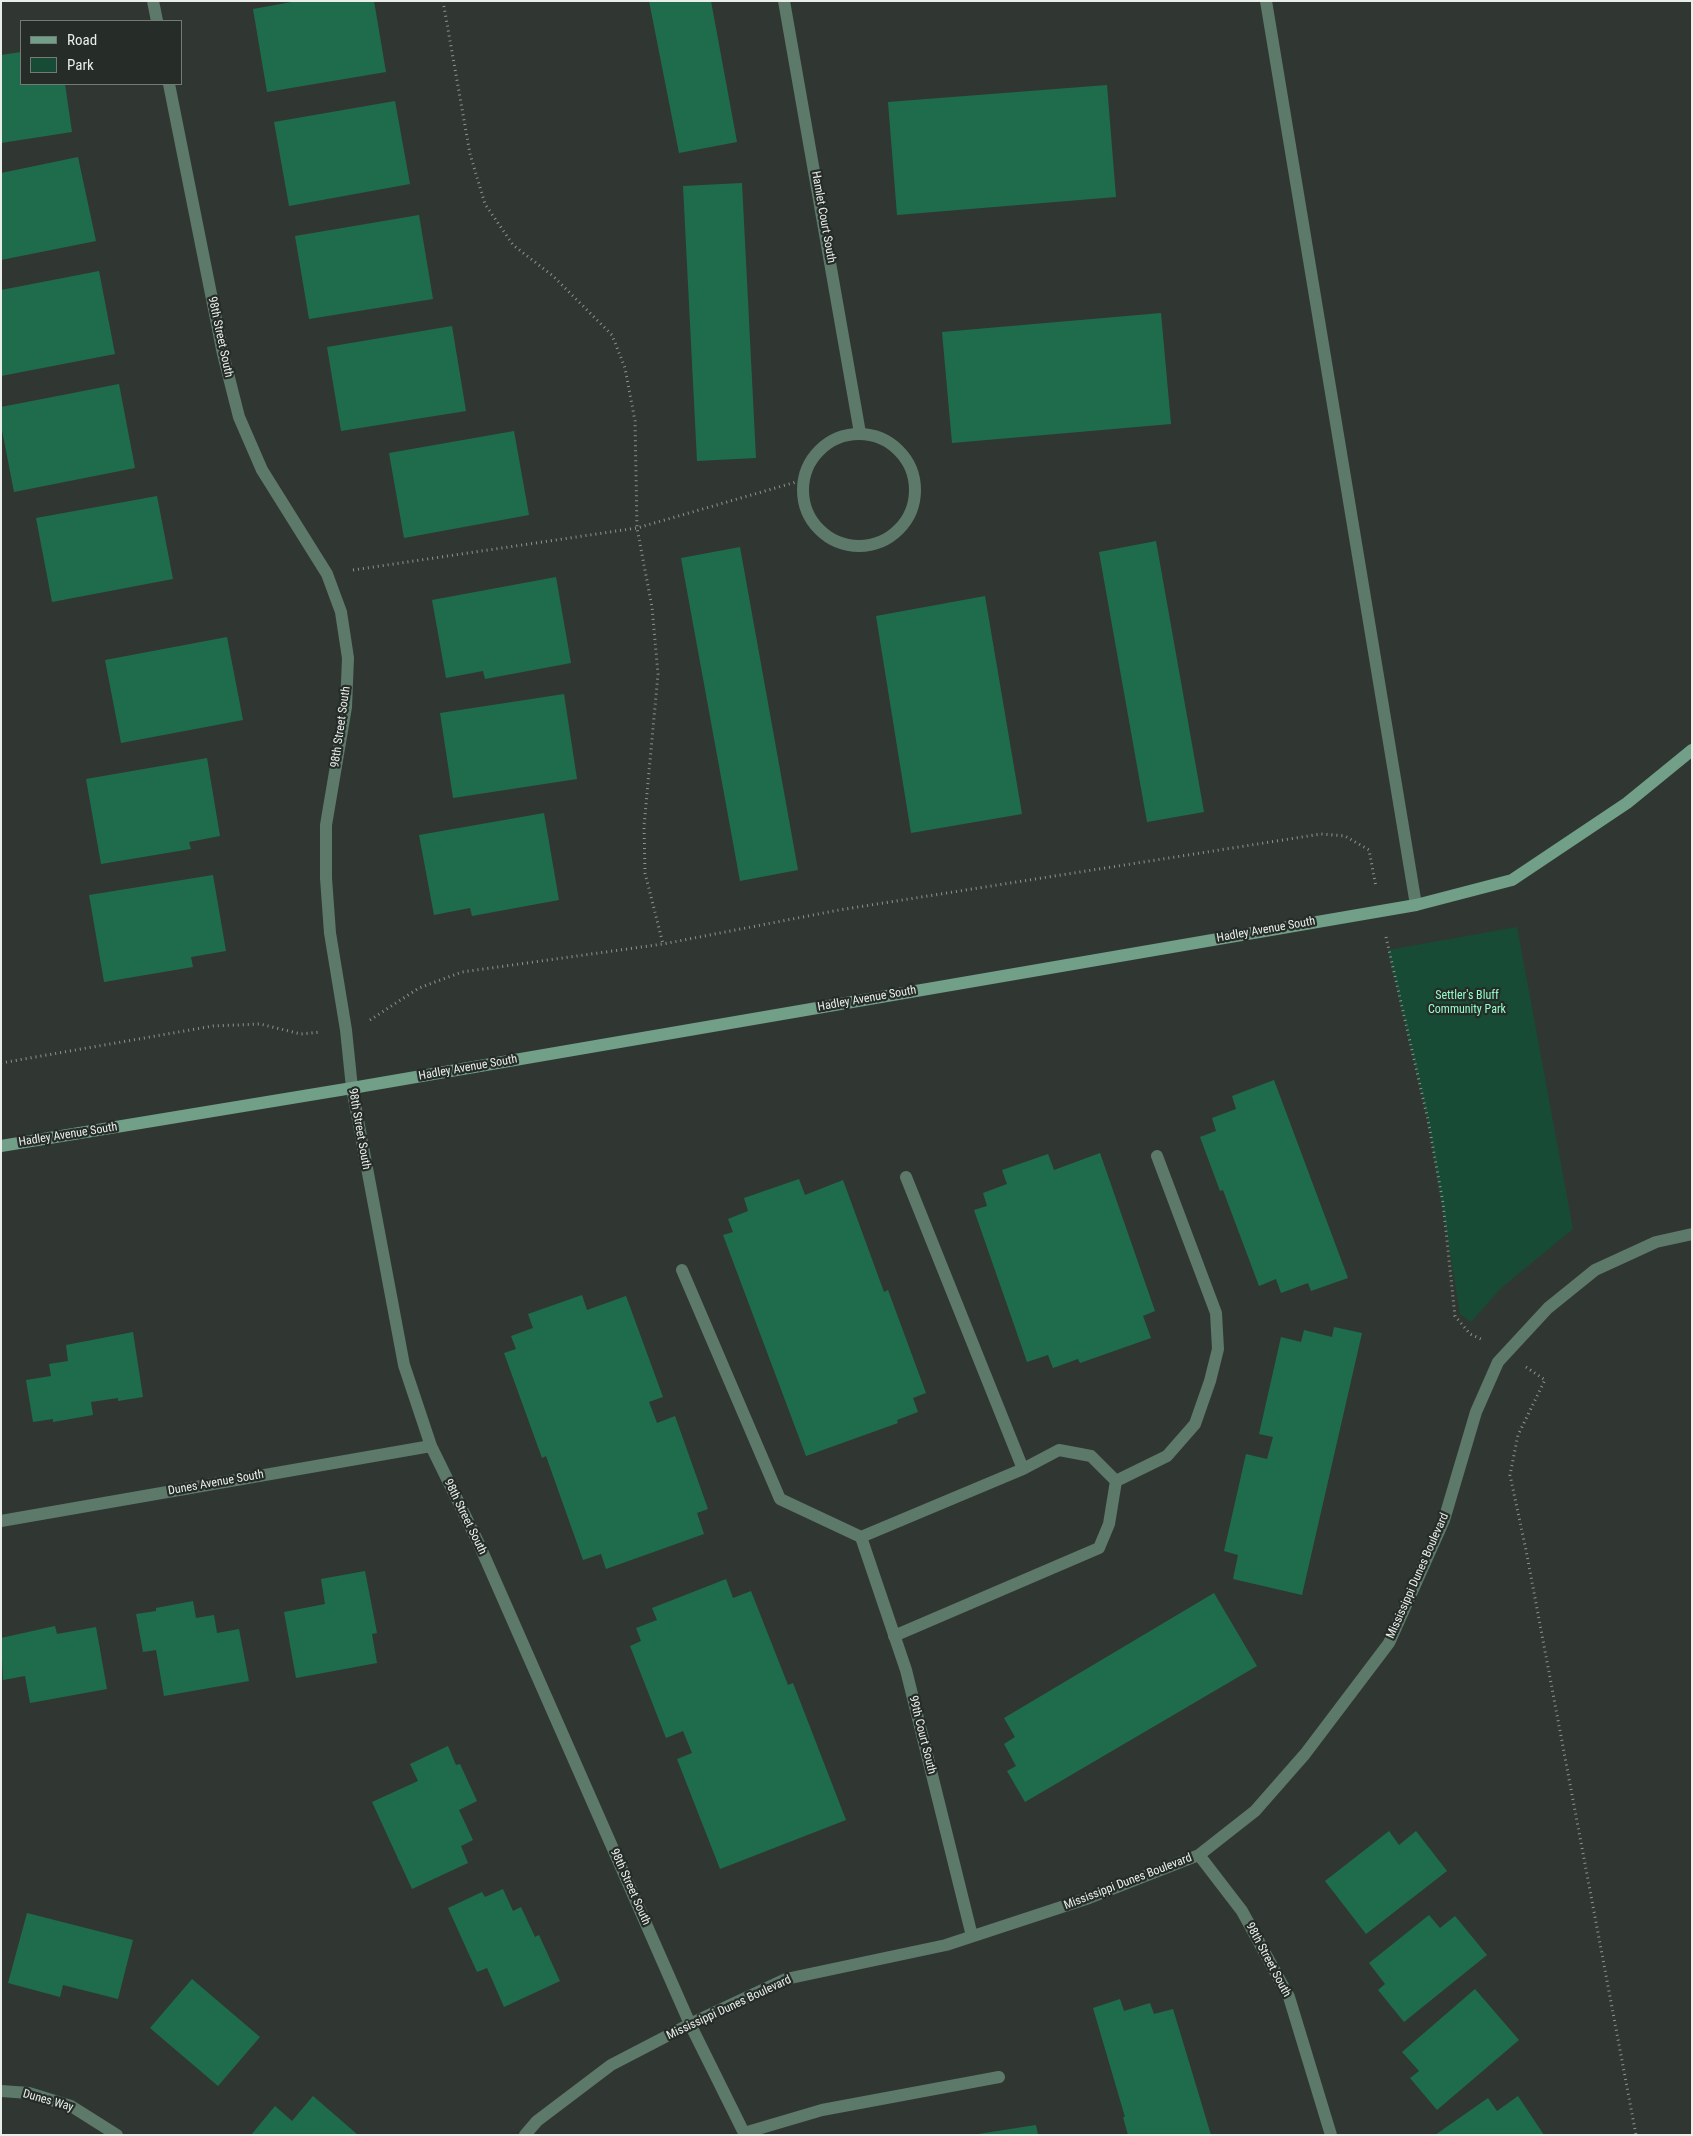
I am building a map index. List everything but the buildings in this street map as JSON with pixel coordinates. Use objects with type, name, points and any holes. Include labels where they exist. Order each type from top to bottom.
[{"type":"street","points":[[153,1],[157,20]]},
{"type":"street","name":"Hamlet Court South","points":[[784,1],[860,433]]},
{"type":"street","points":[[1266,1],[1416,904]]},
{"type":"street","name":"98th Street South","points":[[169,85],[222,354],[239,417],[262,470],[327,574],[341,612],[348,658],[346,707],[326,825],[326,878],[330,933],[346,1030],[352,1088],[404,1365],[431,1446],[479,1544],[690,2024],[744,2134]]},
{"type":"street","points":[[860,433],[880,437],[894,445],[908,461],[915,477],[916,498],[909,518],[896,534],[879,543],[860,547],[839,543],[824,534],[809,516],[803,500],[804,480],[810,462],[820,449],[840,436],[860,433]]},
{"type":"street","name":"Hadley Avenue South","points":[[1,1146],[352,1088],[1416,904],[1512,880],[1627,803],[1692,750]]},
{"type":"street","points":[[1116,1481],[1167,1456],[1195,1424],[1210,1381],[1218,1349],[1216,1312],[1157,1156]]},
{"type":"street","points":[[906,1177],[1023,1469]]},
{"type":"street","name":"Mississippi Dunes Boulevard","points":[[525,2135],[537,2121],[611,2065],[690,2024],[786,1980],[946,1945],[1089,1898],[1199,1855],[1255,1811],[1305,1754],[1390,1642],[1444,1520],[1476,1412],[1498,1362],[1548,1308],[1595,1270],[1656,1242],[1692,1234]]},
{"type":"street","points":[[682,1270],[780,1499],[861,1537],[1023,1469],[1059,1450],[1091,1456],[1116,1481]]},
{"type":"street","name":"Dunes Avenue South","points":[[1,1520],[431,1446]]},
{"type":"street","points":[[894,1636],[1099,1548],[1109,1524],[1116,1481]]},
{"type":"street","name":"99th Court South","points":[[861,1537],[906,1670],[972,1936]]},
{"type":"street","name":"98th Street South","points":[[1199,1855],[1242,1911],[1289,1997],[1331,2135]]},
{"type":"street","points":[[744,2134],[822,2110],[999,2077]]},
{"type":"street","name":"Dunes Way","points":[[1,2091],[29,2093],[71,2106],[117,2135]]},
{"type":"path","points":[[443,1],[470,154],[485,204],[514,245],[553,276],[612,335],[625,368],[635,421],[637,528],[652,607],[658,674],[644,826],[645,872],[662,944]]},
{"type":"path","points":[[327,574],[637,528],[804,480]]},
{"type":"path","points":[[1,1063],[213,1026],[260,1024],[301,1034],[346,1030],[377,1017],[419,988],[462,972],[662,944],[838,910],[1321,834],[1345,836],[1369,850],[1393,974],[1406,1016],[1433,1147],[1443,1203],[1455,1316],[1470,1334],[1507,1353],[1545,1380],[1518,1435],[1510,1475],[1530,1570],[1636,2135]]},
{"type":"green space","name":"Settler's Bluff Community Park","points":[[1517,927],[1573,1229],[1501,1288],[1471,1322],[1460,1314],[1428,1120],[1388,950]]}]
